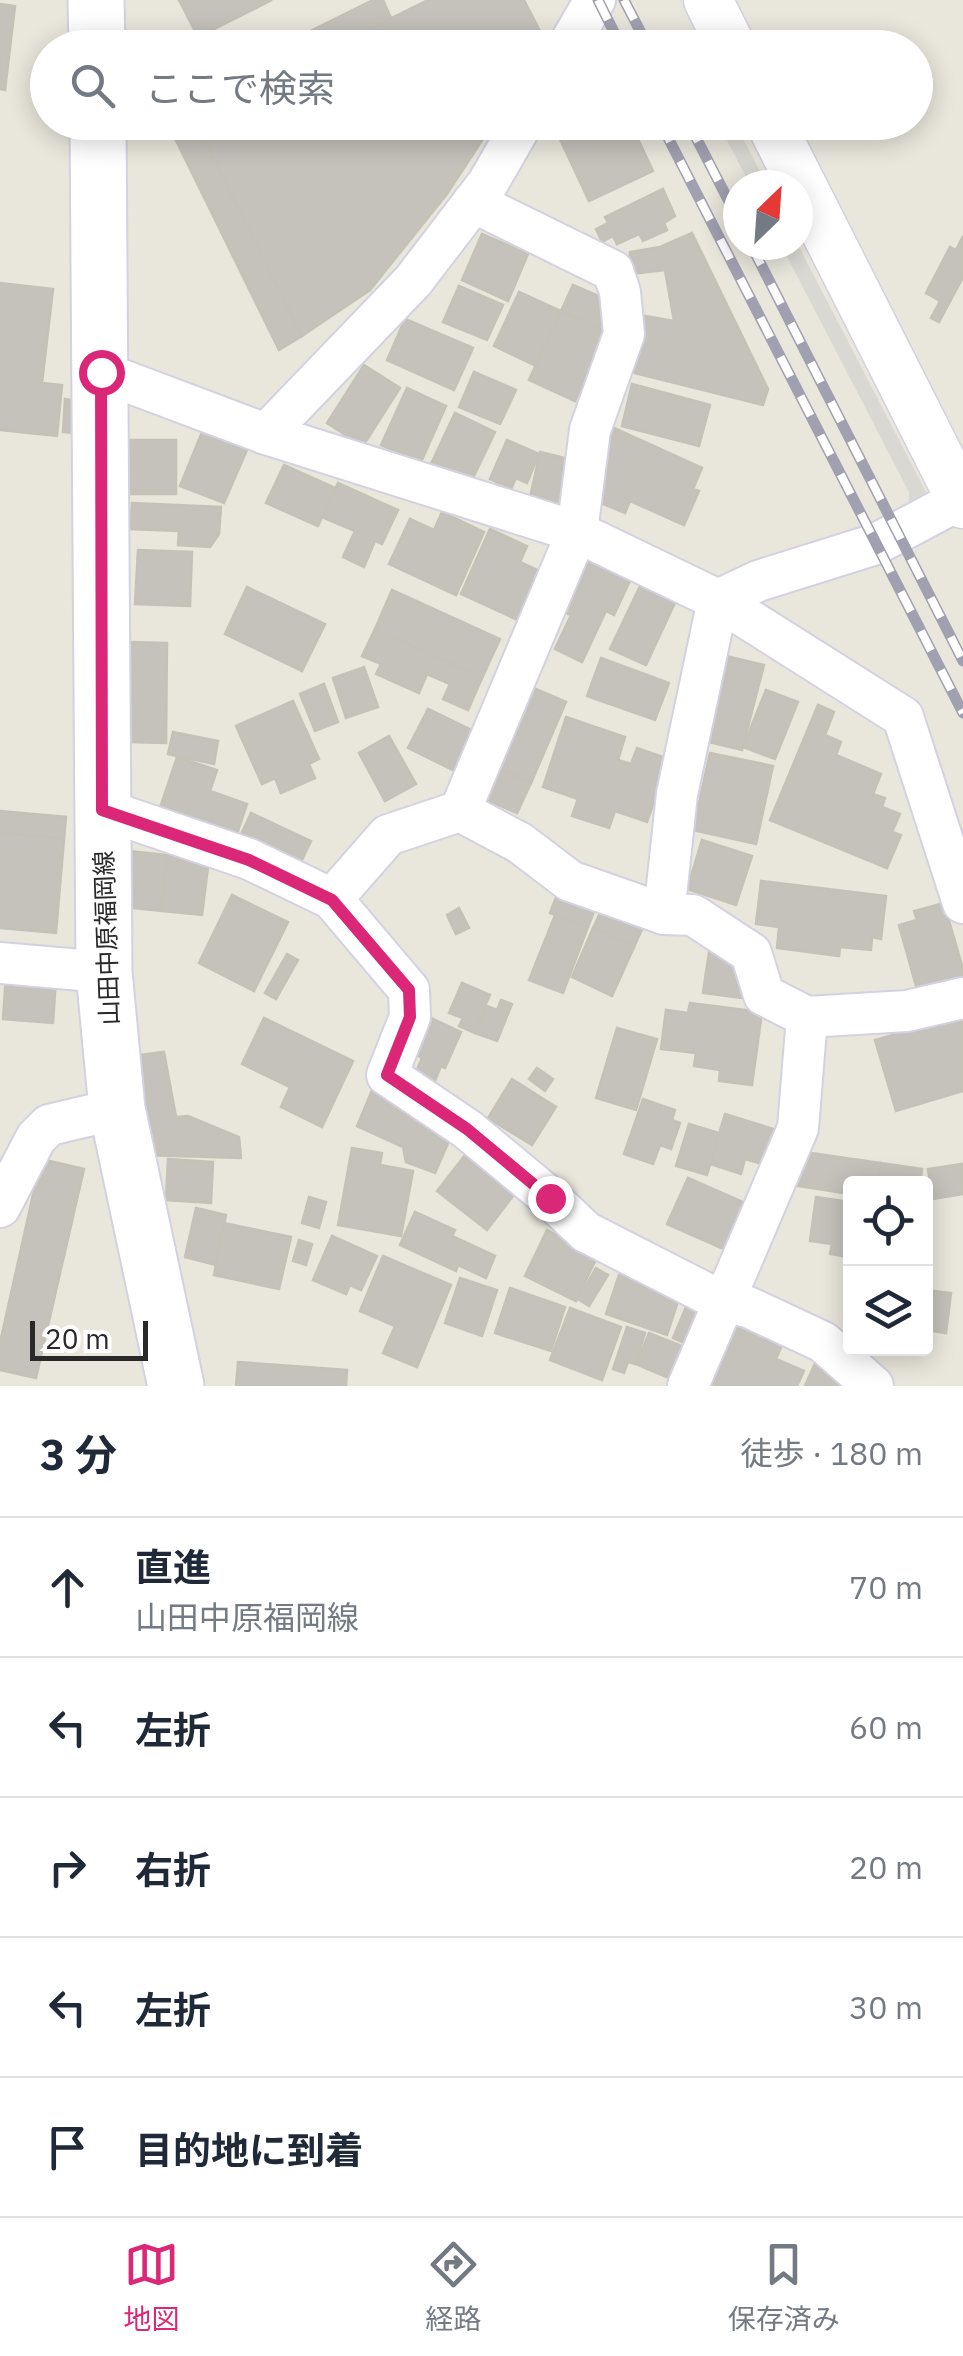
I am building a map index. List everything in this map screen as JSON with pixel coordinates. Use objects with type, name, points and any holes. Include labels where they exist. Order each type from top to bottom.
[{"type":"main road","points":[[96,0],[97,30]]},
{"type":"main road","name":"山田中原福岡線","points":[[98,140],[104,972],[117,1108],[176,1386]]},
{"type":"street","points":[[577,30],[594,0]]},
{"type":"street","points":[[708,0],[723,30]]},
{"type":"street","points":[[266,434],[413,281],[473,202],[512,140]]},
{"type":"street","points":[[718,600],[758,581],[887,540],[962,500],[779,140]]},
{"type":"street","points":[[460,811],[578,532],[590,430],[624,334],[620,292],[612,272],[473,202]]},
{"type":"street","points":[[101,372],[266,434],[578,532],[718,600],[903,717],[963,903]]},
{"type":"street","points":[[664,914],[677,794],[718,600]]},
{"type":"street","points":[[102,810],[249,860],[332,900],[409,990],[410,1017],[387,1075],[467,1129],[586,1232],[723,1302],[748,1306],[824,1342],[872,1386]]},
{"type":"street","points":[[332,900],[388,835],[460,811],[520,843],[570,881],[664,914],[693,914],[751,953],[764,995],[806,1017],[907,1011],[963,998]]},
{"type":"street","points":[[0,964],[104,972]]},
{"type":"street","points":[[688,1386],[798,1128],[806,1017]]},
{"type":"street","points":[[0,1207],[36,1138],[49,1125],[117,1108]]},
{"type":"shaded area","points":[[727,140],[744,140],[759,170],[742,170]]},
{"type":"shaded area","points":[[789,260],[806,260],[926,492],[909,504],[909,492]]},
{"type":"building","points":[[179,0],[272,0],[212,30],[194,30]]},
{"type":"building","points":[[373,0],[383,0],[391,18],[367,30],[312,30]]},
{"type":"building","points":[[428,0],[524,0],[539,30],[367,30]]},
{"type":"building","points":[[0,4],[15,6],[5,90],[0,89]]},
{"type":"building","points":[[176,140],[205,140],[302,336],[279,350]]},
{"type":"building","points":[[205,140],[482,140],[447,194],[370,290],[302,336]]},
{"type":"building","points":[[560,140],[638,140],[653,171],[589,201]]},
{"type":"building","points":[[663,189],[675,216],[664,223],[667,230],[643,241],[639,234],[617,244],[613,236],[602,242],[596,229],[608,223],[605,217]]},
{"type":"building","points":[[692,233],[768,389],[763,405],[618,369],[639,315],[674,321],[665,270],[630,274],[630,252],[660,247]]},
{"type":"building","points":[[482,234],[528,254],[508,301],[462,280]]},
{"type":"building","points":[[963,236],[963,277],[939,322],[931,318],[940,301],[926,293],[950,247],[956,250]]},
{"type":"building","points":[[0,283],[53,289],[42,383],[62,385],[57,436],[0,430]]},
{"type":"building","points":[[573,285],[612,302],[600,328],[561,311]]},
{"type":"building","points":[[459,286],[503,305],[487,340],[443,322]]},
{"type":"building","points":[[519,292],[561,311],[536,366],[494,346]]},
{"type":"building","points":[[561,311],[607,332],[575,401],[529,380]]},
{"type":"building","points":[[405,319],[473,348],[454,390],[387,360]]},
{"type":"building","points":[[364,365],[400,388],[363,446],[327,423]]},
{"type":"building","points":[[474,372],[516,390],[500,424],[459,407]]},
{"type":"building","points":[[632,384],[710,405],[699,446],[622,426]]},
{"type":"building","points":[[407,388],[446,406],[421,462],[381,445]]},
{"type":"building","points":[[65,399],[75,401],[73,433],[63,432]]},
{"type":"building","points":[[455,413],[495,432],[471,482],[431,464]]},
{"type":"building","points":[[614,428],[702,468],[693,489],[699,491],[684,525],[630,501],[625,513],[601,503],[606,493],[588,484]]},
{"type":"building","points":[[202,432],[247,450],[224,503],[180,486]]},
{"type":"building","points":[[129,440],[176,440],[176,494],[129,494]]},
{"type":"building","points":[[507,440],[539,454],[527,483],[516,478],[511,489],[490,479]]},
{"type":"building","points":[[540,452],[573,460],[561,509],[529,502]]},
{"type":"building","points":[[284,465],[335,488],[318,526],[266,503]]},
{"type":"building","points":[[338,483],[398,510],[382,544],[375,541],[364,567],[343,557],[355,531],[322,517]]},
{"type":"building","points":[[132,503],[221,507],[219,534],[210,547],[178,545],[179,531],[130,529]]},
{"type":"building","points":[[442,512],[484,532],[456,595],[389,564],[410,519],[434,530]]},
{"type":"building","points":[[490,529],[527,546],[520,562],[542,572],[520,621],[461,594]]},
{"type":"building","points":[[138,550],[192,552],[190,606],[135,604]]},
{"type":"building","points":[[591,555],[633,574],[614,615],[606,611],[582,662],[555,649],[571,615],[564,612]]},
{"type":"building","points":[[643,580],[678,596],[646,665],[610,649]]},
{"type":"building","points":[[247,587],[325,624],[302,671],[225,634]]},
{"type":"building","points":[[392,590],[500,639],[482,678],[375,629]]},
{"type":"building","points":[[375,629],[482,678],[468,710],[443,699],[450,684],[427,674],[419,693],[376,674],[381,664],[362,656]]},
{"type":"building","points":[[127,642],[167,643],[166,743],[126,742]]},
{"type":"building","points":[[722,655],[764,665],[742,750],[701,740]]},
{"type":"building","points":[[601,658],[669,683],[655,720],[587,696]]},
{"type":"building","points":[[364,667],[378,707],[346,718],[333,678]]},
{"type":"building","points":[[324,684],[338,722],[315,731],[300,694]]},
{"type":"building","points":[[524,684],[566,702],[531,783],[489,764]]},
{"type":"building","points":[[766,690],[798,702],[775,759],[743,747]]},
{"type":"building","points":[[293,701],[319,759],[309,764],[315,778],[281,793],[275,778],[262,784],[236,726]]},
{"type":"building","points":[[818,705],[834,712],[825,735],[841,742],[836,755],[881,774],[873,794],[885,798],[882,807],[900,814],[892,832],[901,835],[887,868],[770,820]]},
{"type":"building","points":[[428,709],[478,733],[459,773],[408,748]]},
{"type":"building","points":[[566,717],[625,737],[618,760],[631,764],[637,748],[669,759],[647,822],[615,811],[609,828],[572,816],[578,799],[543,787]]},
{"type":"building","points":[[173,732],[218,741],[214,764],[168,754]]},
{"type":"building","points":[[389,736],[416,784],[385,801],[359,753]]},
{"type":"building","points":[[710,753],[773,766],[756,844],[693,830]]},
{"type":"building","points":[[177,757],[217,770],[210,791],[247,804],[236,837],[159,811]]},
{"type":"building","points":[[489,764],[531,783],[517,813],[475,795]]},
{"type":"building","points":[[0,811],[66,817],[64,839],[0,833]]},
{"type":"building","points":[[251,813],[311,841],[297,870],[238,841]]},
{"type":"building","points":[[0,833],[64,839],[56,933],[0,928]]},
{"type":"building","points":[[702,840],[752,856],[736,905],[687,889]]},
{"type":"building","points":[[129,851],[167,855],[161,911],[122,907]]},
{"type":"building","points":[[167,855],[209,859],[202,915],[161,911]]},
{"type":"building","points":[[761,881],[886,896],[881,939],[872,937],[871,950],[840,947],[839,956],[777,948],[779,927],[756,924]]},
{"type":"building","points":[[561,884],[599,899],[588,927],[550,913]]},
{"type":"building","points":[[232,895],[288,922],[254,991],[199,963]]},
{"type":"building","points":[[944,903],[963,969],[963,991],[921,1004],[899,925],[917,920],[914,911]]},
{"type":"building","points":[[603,907],[644,925],[634,947],[593,928]]},
{"type":"building","points":[[459,908],[469,928],[456,934],[447,915]]},
{"type":"building","points":[[555,915],[588,927],[563,993],[529,980]]},
{"type":"building","points":[[593,928],[634,947],[612,996],[572,977]]},
{"type":"building","points":[[709,952],[748,957],[743,998],[703,993]]},
{"type":"building","points":[[287,954],[298,960],[276,999],[265,993]]},
{"type":"building","points":[[6,975],[56,978],[53,1023],[3,1019]]},
{"type":"building","points":[[462,983],[490,995],[473,1032],[459,1026],[463,1018],[449,1013]]},
{"type":"building","points":[[501,1000],[512,1004],[497,1041],[475,1033],[487,1006],[497,1010]]},
{"type":"building","points":[[690,1003],[762,1012],[752,1085],[719,1081],[720,1070],[694,1066],[696,1053],[661,1049],[666,1010],[688,1013]]},
{"type":"building","points":[[963,1015],[963,1091],[896,1111],[875,1040]]},
{"type":"building","points":[[429,1017],[461,1032],[434,1083],[415,1074],[422,1058],[413,1053]]},
{"type":"building","points":[[264,1018],[353,1061],[322,1127],[281,1107],[290,1087],[242,1064]]},
{"type":"building","points":[[617,1028],[657,1039],[636,1110],[596,1098]]},
{"type":"building","points":[[164,1052],[176,1117],[188,1116],[239,1137],[241,1158],[144,1155],[131,1056]]},
{"type":"building","points":[[537,1068],[553,1079],[545,1091],[529,1079]]},
{"type":"building","points":[[512,1079],[556,1107],[532,1145],[488,1118]]},
{"type":"building","points":[[373,1088],[450,1139],[435,1173],[406,1162],[403,1147],[357,1126]]},
{"type":"building","points":[[643,1099],[675,1110],[672,1120],[680,1123],[671,1149],[660,1145],[653,1164],[624,1154]]},
{"type":"building","points":[[725,1114],[780,1131],[769,1166],[745,1159],[741,1174],[710,1164]]},
{"type":"building","points":[[689,1124],[719,1133],[707,1175],[676,1166]]},
{"type":"building","points":[[352,1148],[382,1153],[380,1165],[413,1171],[401,1236],[338,1225]]},
{"type":"building","points":[[469,1150],[519,1188],[487,1230],[437,1191]]},
{"type":"building","points":[[797,1151],[881,1163],[879,1176],[843,1176],[843,1193],[792,1185]]},
{"type":"building","points":[[41,1159],[84,1169],[36,1378],[0,1370],[0,1343]]},
{"type":"building","points":[[168,1159],[213,1162],[211,1203],[166,1200]]},
{"type":"building","points":[[881,1163],[922,1169],[921,1176],[879,1176]]},
{"type":"building","points":[[962,1164],[963,1194],[933,1199],[933,1176],[929,1176],[928,1169]]},
{"type":"building","points":[[688,1178],[747,1204],[726,1250],[667,1224]]},
{"type":"building","points":[[309,1197],[326,1202],[319,1228],[302,1223]]},
{"type":"building","points":[[816,1197],[843,1201],[843,1256],[830,1254],[832,1244],[810,1241]]},
{"type":"building","points":[[196,1208],[226,1215],[216,1265],[185,1257]]},
{"type":"building","points":[[415,1212],[455,1230],[452,1236],[495,1256],[486,1278],[458,1265],[456,1271],[400,1245]]},
{"type":"building","points":[[224,1223],[291,1237],[279,1289],[214,1275]]},
{"type":"building","points":[[547,1230],[598,1255],[576,1301],[525,1276]]},
{"type":"building","points":[[332,1236],[377,1256],[361,1290],[350,1285],[346,1294],[313,1280]]},
{"type":"building","points":[[299,1240],[312,1244],[306,1265],[293,1261]]},
{"type":"building","points":[[383,1256],[451,1285],[417,1367],[383,1353],[395,1326],[360,1311]]},
{"type":"building","points":[[596,1268],[608,1275],[589,1306],[578,1299]]},
{"type":"building","points":[[619,1275],[680,1295],[667,1335],[606,1314]]},
{"type":"building","points":[[460,1278],[497,1290],[482,1336],[445,1323]]},
{"type":"building","points":[[510,1288],[565,1307],[551,1351],[495,1333]]},
{"type":"building","points":[[933,1291],[951,1293],[946,1333],[933,1331]]},
{"type":"building","points":[[686,1307],[709,1317],[697,1348],[673,1338]]},
{"type":"building","points":[[570,1308],[621,1327],[602,1380],[550,1360]]},
{"type":"building","points":[[735,1314],[786,1336],[776,1359],[804,1371],[797,1386],[703,1386]]},
{"type":"building","points":[[627,1327],[645,1333],[635,1364],[628,1362],[624,1373],[613,1369]]},
{"type":"building","points":[[649,1333],[694,1351],[681,1383],[636,1364]]},
{"type":"building","points":[[816,1361],[847,1375],[842,1386],[805,1386]]},
{"type":"building","points":[[238,1362],[347,1370],[346,1386],[236,1386]]},
{"type":"railway","points":[[598,0],[613,30]]},
{"type":"railway","points":[[624,0],[640,30]]},
{"type":"railway","points":[[669,140],[963,713]]},
{"type":"railway","points":[[697,140],[723,190]]},
{"type":"railway","points":[[759,260],[963,661]]},
{"type":"route","points":[[101,372],[102,810],[249,860],[332,900],[409,990],[410,1017],[387,1075],[467,1129],[550,1198]]}]
